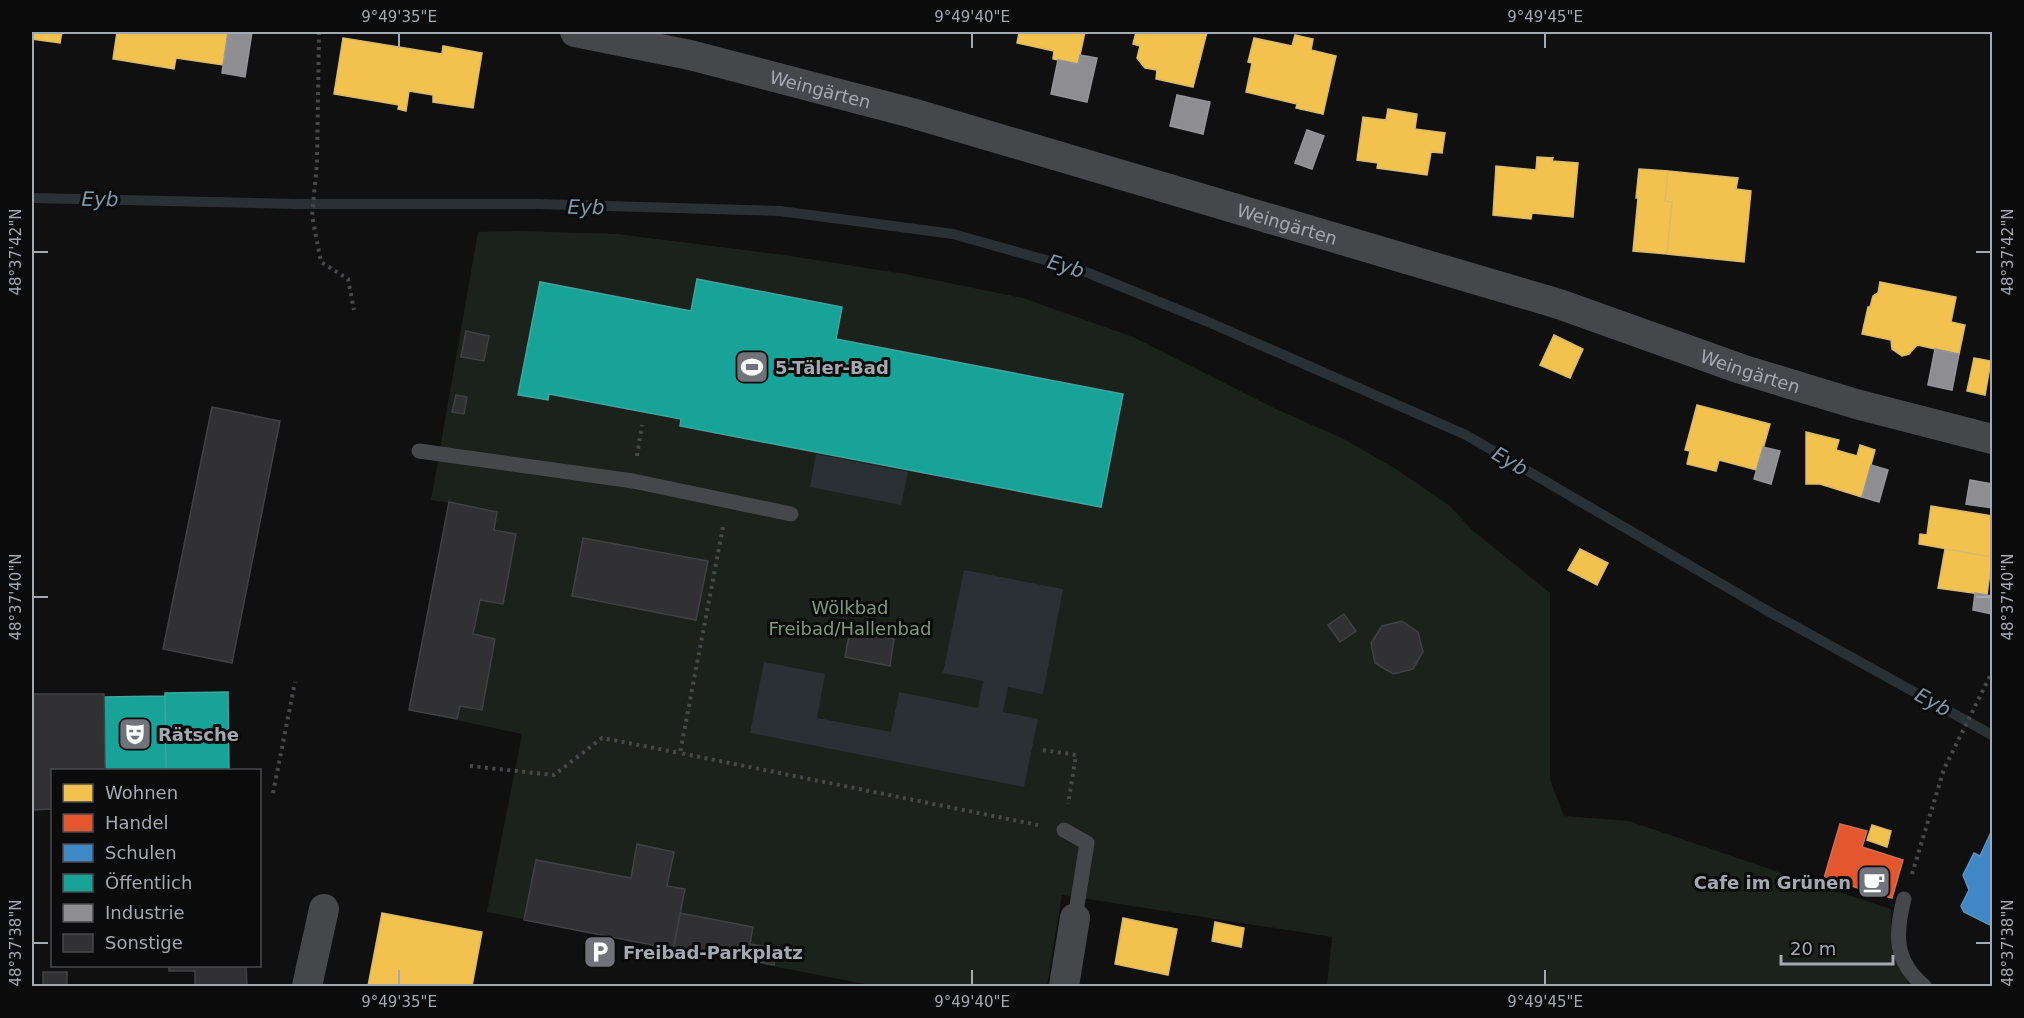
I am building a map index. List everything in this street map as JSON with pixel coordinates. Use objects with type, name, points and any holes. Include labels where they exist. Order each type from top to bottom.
[{"type":"street","name":"Weingärten","points":[[575,32],[690,54],[912,113],[1558,304],[1741,369],[1856,404],[1992,440]]},
{"type":"street","points":[[307,987],[324,909]]},
{"type":"street","points":[[1064,987],[1075,918]]},
{"type":"lane","points":[[419,452],[633,481],[791,514]]},
{"type":"lane","points":[[1064,830],[1087,843],[1075,918]]},
{"type":"lane","points":[[1904,899],[1898,922],[1898,942],[1903,958],[1914,978],[1923,987]]},
{"type":"path","points":[[319,32],[317,163],[312,216],[321,262],[348,279],[354,310]]},
{"type":"path","points":[[680,753],[728,500]]},
{"type":"path","points":[[1904,899],[1944,769],[1992,672]]},
{"type":"path","points":[[273,793],[295,682]]},
{"type":"path","points":[[470,766],[554,775],[602,738],[1064,830],[1076,755],[1043,750]]},
{"type":"green space","name":"Wölkbad Freibad/Hallenbad","points":[[478,232],[617,234],[784,255],[905,274],[1023,298],[1133,337],[1278,410],[1344,439],[1396,469],[1450,506],[1472,530],[1550,593],[1550,780],[1564,816],[1629,821],[1891,909],[1893,949],[1910,986],[1327,986],[1332,937],[1062,895],[1047,986],[876,986],[487,912],[522,734],[409,710],[449,503],[431,500]]},
{"type":"shaded area","points":[[816,454],[908,472],[901,505],[810,487]]},
{"type":"shaded area","points":[[964,570],[1063,589],[1043,694],[1008,687],[1003,712],[1038,719],[1024,787],[750,733],[764,662],[825,674],[817,718],[891,732],[899,692],[978,708],[983,681],[943,673]]},
{"type":"building: Wohnen","points":[[32,32],[62,32],[60,43],[32,39]]},
{"type":"building: Wohnen","points":[[117,32],[228,32],[223,65],[176,58],[174,69],[113,59]]},
{"type":"building: Wohnen","points":[[1012,32],[1085,32],[1078,64],[1053,59],[1054,51],[1017,43],[1019,33]]},
{"type":"building: Wohnen","points":[[1136,32],[1207,32],[1193,87],[1156,79],[1157,70],[1145,68],[1137,58],[1140,46],[1133,44]]},
{"type":"building: Wohnen","points":[[1295,35],[1313,39],[1311,50],[1336,56],[1323,114],[1296,108],[1297,104],[1246,92],[1252,63],[1248,62],[1254,38],[1292,46]]},
{"type":"building: Wohnen","points":[[343,38],[442,54],[443,46],[482,53],[473,108],[433,102],[433,95],[409,91],[406,111],[398,109],[399,105],[334,94]]},
{"type":"building: Wohnen","points":[[1388,109],[1417,114],[1415,129],[1445,133],[1442,153],[1431,152],[1427,175],[1377,168],[1378,163],[1357,160],[1363,117],[1386,120]]},
{"type":"building: Wohnen","points":[[1537,157],[1578,163],[1573,217],[1532,213],[1531,219],[1493,215],[1496,166],[1536,170]]},
{"type":"building: Wohnen","points":[[1639,169],[1668,171],[1665,201],[1672,202],[1667,254],[1633,251]]},
{"type":"building: Wohnen","points":[[1668,171],[1738,178],[1736,189],[1751,191],[1744,262],[1667,254],[1672,202],[1665,201]]},
{"type":"building: Wohnen","points":[[1880,282],[1956,297],[1951,322],[1965,325],[1959,354],[1917,345],[1909,354],[1902,356],[1892,349],[1891,340],[1862,334],[1868,307],[1870,307],[1873,296],[1878,293]]},
{"type":"building: Wohnen","points":[[1554,335],[1583,349],[1570,378],[1540,365]]},
{"type":"building: Wohnen","points":[[1974,358],[1991,361],[1985,395],[1967,391]]},
{"type":"building: Wohnen","points":[[1697,405],[1770,424],[1757,470],[1719,460],[1716,471],[1687,464],[1690,451],[1685,450]]},
{"type":"building: Wohnen","points":[[1806,432],[1839,440],[1836,450],[1857,456],[1860,445],[1875,450],[1862,497],[1820,484],[1806,484]]},
{"type":"building: Wohnen","points":[[1931,506],[1992,516],[1992,557],[1919,544],[1920,534],[1927,535]]},
{"type":"building: Wohnen","points":[[1580,549],[1608,563],[1597,585],[1568,570]]},
{"type":"building: Wohnen","points":[[1945,549],[1992,557],[1987,595],[1938,588]]},
{"type":"building: Wohnen","points":[[1872,825],[1891,831],[1887,847],[1867,840]]},
{"type":"building: Wohnen","points":[[382,913],[482,932],[472,986],[368,986]]},
{"type":"building: Wohnen","points":[[1123,918],[1177,929],[1168,975],[1115,964]]},
{"type":"building: Wohnen","points":[[1215,922],[1244,928],[1241,947],[1212,941]]},
{"type":"building: Handel","points":[[1840,824],[1867,831],[1862,847],[1903,860],[1892,898],[1824,878]]},
{"type":"building: Schulen","points":[[1992,830],[1992,926],[1964,912],[1961,906],[1969,890],[1963,875],[1974,853],[1980,856]]},
{"type":"building: Öffentlich","name":"5-Täler-Bad","points":[[697,279],[842,307],[836,339],[1123,394],[1101,507],[680,426],[681,419],[549,394],[548,400],[518,395],[540,282],[691,311]]},
{"type":"building: Öffentlich","points":[[228,692],[229,769],[166,769],[165,693]]},
{"type":"building: Öffentlich","name":"Rätsche","points":[[165,696],[166,769],[105,769],[104,697]]},
{"type":"building: Industrie","points":[[228,32],[252,32],[245,77],[222,73]]},
{"type":"building: Industrie","points":[[1080,55],[1097,58],[1087,102],[1051,94],[1058,60],[1078,64]]},
{"type":"building: Industrie","points":[[1177,95],[1210,102],[1203,134],[1170,126]]},
{"type":"building: Industrie","points":[[1307,130],[1324,136],[1312,169],[1295,163]]},
{"type":"building: Industrie","points":[[1935,349],[1959,354],[1952,390],[1928,385]]},
{"type":"building: Industrie","points":[[1763,447],[1780,451],[1771,484],[1754,479]]},
{"type":"building: Industrie","points":[[1871,465],[1888,470],[1879,502],[1862,497]]},
{"type":"building: Industrie","points":[[1970,480],[1992,484],[1992,508],[1966,504]]},
{"type":"building: Industrie","points":[[1975,593],[1992,596],[1992,614],[1973,610]]},
{"type":"building: Sonstige","points":[[466,331],[489,336],[484,361],[461,357]]},
{"type":"building: Sonstige","points":[[456,395],[467,397],[464,414],[452,412]]},
{"type":"building: Sonstige","points":[[212,407],[280,421],[232,663],[163,649]]},
{"type":"building: Sonstige","points":[[449,502],[497,512],[494,530],[516,534],[503,604],[480,600],[473,634],[495,639],[482,710],[460,706],[457,719],[409,710]]},
{"type":"building: Sonstige","points":[[583,538],[708,561],[696,620],[572,596]]},
{"type":"building: Sonstige","points":[[1344,614],[1356,631],[1340,642],[1328,625]]},
{"type":"building: Sonstige","points":[[1402,621],[1418,632],[1423,652],[1413,669],[1393,674],[1375,663],[1371,643],[1382,626]]},
{"type":"building: Sonstige","points":[[850,630],[894,639],[890,666],[845,657]]},
{"type":"building: Sonstige","points":[[32,694],[104,694],[105,769],[51,769],[51,809],[33,810]]},
{"type":"building: Sonstige","points":[[637,844],[674,852],[667,886],[685,889],[673,949],[524,920],[536,860],[631,878]]},
{"type":"building: Sonstige","points":[[680,913],[753,927],[750,944],[778,949],[774,965],[674,946]]},
{"type":"building: Sonstige","points":[[169,967],[246,967],[247,986],[195,986],[195,971],[169,971]]},
{"type":"building: Sonstige","points":[[43,972],[67,972],[67,986],[43,986]]},
{"type":"waterway","name":"Eyb","points":[[32,198],[295,204],[537,204],[780,211],[953,234],[1081,270],[1206,321],[1466,435],[1766,610],[1992,735]]},
{"type":"place","name":"5-Täler-Bad","points":[[752,367]]},
{"type":"place","name":"Rätsche","points":[[135,734]]},
{"type":"place","name":"Cafe im Grünen","points":[[1874,882]]},
{"type":"place","name":"Freibad-Parkplatz","points":[[600,952]]}]
